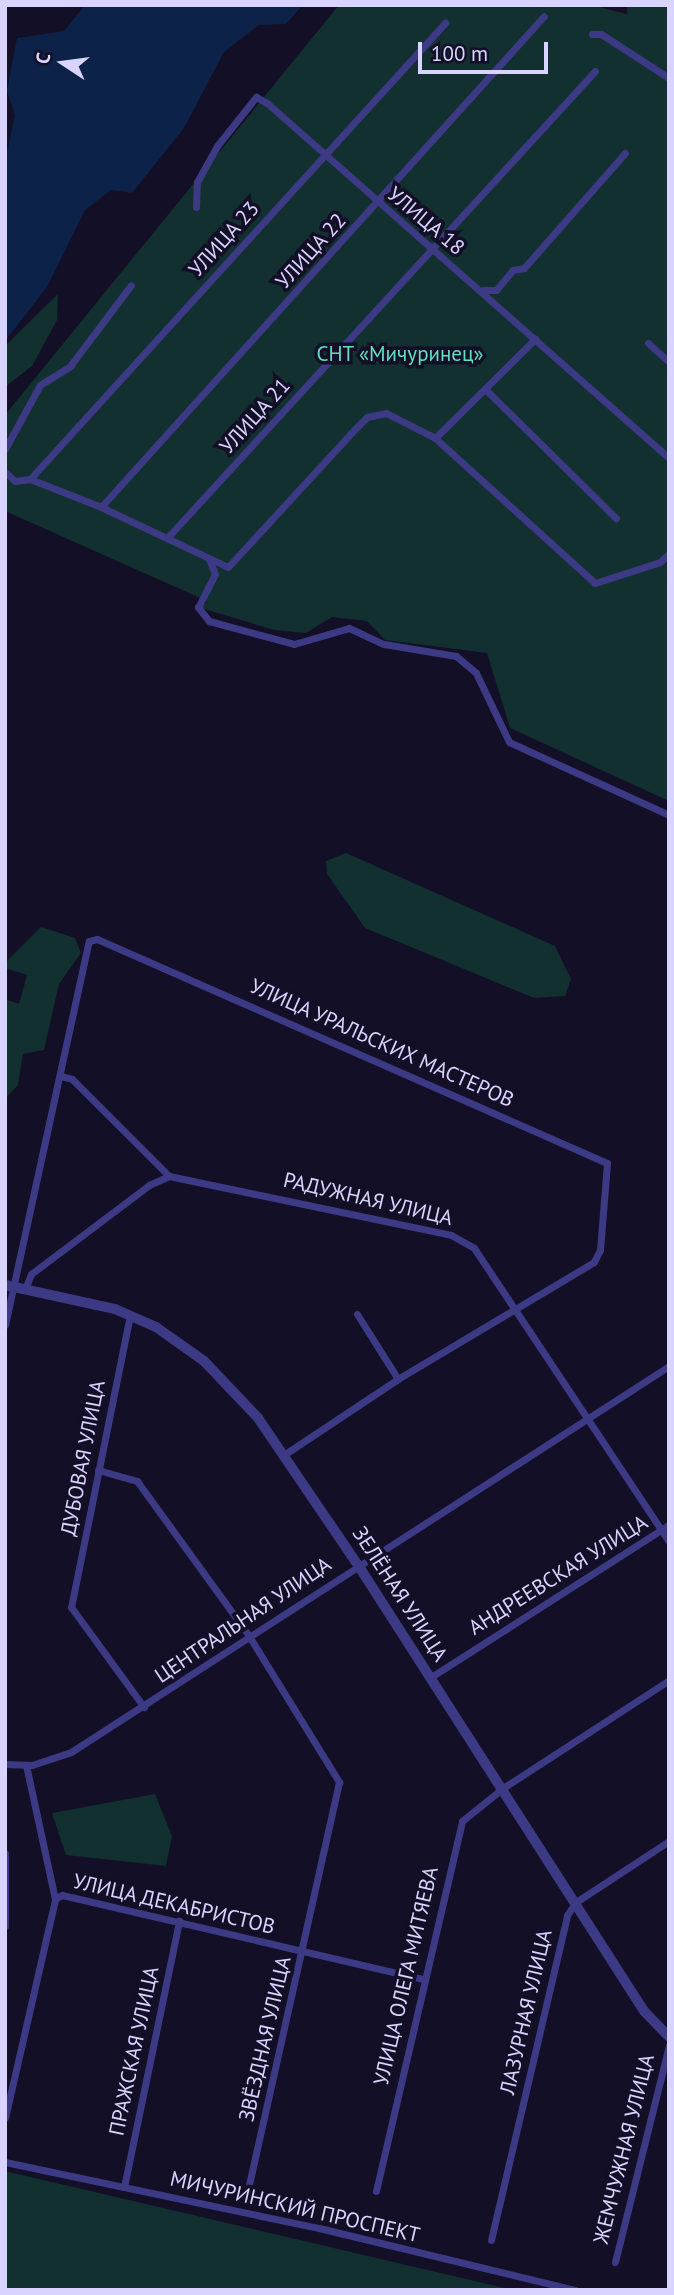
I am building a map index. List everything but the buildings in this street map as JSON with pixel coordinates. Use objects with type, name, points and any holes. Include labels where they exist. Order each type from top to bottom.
[{"type":"street","name":"УЛИЦА 22","points":[[101,507],[378,204],[544,16]]},
{"type":"street","name":"УЛИЦА 23","points":[[30,479],[445,23]]},
{"type":"street","points":[[592,34],[601,34],[669,78]]},
{"type":"street","name":"УЛИЦА 21","points":[[168,537],[595,71]]},
{"type":"street","name":"УЛИЦА 18","points":[[196,207],[197,182],[256,97],[430,249],[482,290],[669,458]]},
{"type":"street","points":[[482,290],[496,290],[513,270],[524,268],[625,153]]},
{"type":"street","points":[[5,449],[40,385],[69,366],[131,285]]},
{"type":"street","points":[[435,438],[535,339]]},
{"type":"street","points":[[648,343],[669,362]]},
{"type":"street","points":[[485,389],[615,518]]},
{"type":"street","points":[[5,472],[15,481],[30,479],[101,507],[228,567],[367,417],[387,413],[435,438],[595,583],[660,562],[669,554]]},
{"type":"street","points":[[209,559],[215,574],[198,607],[209,621],[294,644],[349,628],[384,644],[456,656],[476,673],[509,742],[669,815]]},
{"type":"street","name":"УЛИЦА УРАЛЬСКИХ МАСТЕРОВ","points":[[61,1076],[89,941],[97,939],[600,1158],[609,1172],[600,1250],[594,1262],[514,1311]]},
{"type":"street","points":[[5,1325],[9,1285],[61,1076],[72,1079],[169,1176],[149,1185],[31,1274],[25,1289]]},
{"type":"street","name":"РАДУЖНАЯ УЛИЦА","points":[[169,1176],[452,1235],[474,1248],[669,1542]]},
{"type":"street","name":"ЗЕЛЁНАЯ УЛИЦА","points":[[9,1285],[130,1315],[180,1342],[204,1361],[285,1454],[503,1788],[644,2011],[669,2036]]},
{"type":"street","points":[[285,1454],[398,1380],[514,1311]]},
{"type":"street","points":[[357,1314],[398,1380]]},
{"type":"street","name":"ДУБОВАЯ УЛИЦА","points":[[130,1315],[71,1607],[144,1707]]},
{"type":"street","name":"ЦЕНТРАЛЬНАЯ УЛИЦА","points":[[5,1764],[26,1765],[71,1752],[144,1707],[358,1564],[669,1366]]},
{"type":"street","name":"ЗВЁЗДНАЯ УЛИЦА","points":[[98,1470],[137,1481],[249,1636],[339,1782],[304,1951],[249,2184]]},
{"type":"street","name":"АНДРЕЕВСКАЯ УЛИЦА","points":[[431,1677],[669,1525]]},
{"type":"street","name":"УЛИЦА ОЛЕГА МИТЯЕВА","points":[[376,2192],[457,1831],[470,1812],[503,1788],[669,1679]]},
{"type":"street","points":[[26,1765],[55,1899]]},
{"type":"street","points":[[576,1902],[669,1841]]},
{"type":"street","points":[[5,1853],[5,1926]]},
{"type":"street","name":"УЛИЦА ДЕКАБРИСТОВ","points":[[5,2118],[55,1899],[73,1896],[423,1979]]},
{"type":"street","name":"ЛАЗУРНАЯ УЛИЦА","points":[[491,2240],[567,1914],[576,1902]]},
{"type":"street","name":"ПРАЖСКАЯ УЛИЦА","points":[[124,2187],[179,1922]]},
{"type":"street","name":"ЖЕМЧУЖНАЯ УЛИЦА","points":[[615,2262],[669,2045]]},
{"type":"street","name":"МИЧУРИНСКИЙ ПРОСПЕКТ","points":[[5,2162],[576,2290]]},
{"type":"green space","name":"СНТ «Мичуринец»","points":[[339,5],[591,5],[627,14],[627,5],[669,5],[669,801],[510,728],[487,653],[385,640],[367,621],[332,617],[306,633],[274,630],[201,608],[207,601],[5,511],[5,415]]},
{"type":"green space","points":[[58,294],[57,320],[32,366],[5,387],[5,346]]},
{"type":"green space","points":[[346,853],[555,946],[571,979],[565,996],[534,998],[365,928],[327,874],[326,861]]},
{"type":"green space","points":[[41,927],[75,938],[81,953],[59,984],[44,1050],[23,1054],[18,1085],[5,1099],[5,999],[19,1004],[27,975],[5,968],[5,963]]},
{"type":"green space","points":[[155,1794],[172,1836],[166,1866],[66,1855],[52,1813]]},
{"type":"green space","points":[[5,2171],[513,2290],[5,2290]]},
{"type":"water","points":[[85,5],[303,5],[286,24],[259,25],[224,52],[184,128],[132,193],[111,190],[85,210],[47,287],[5,341],[5,162],[15,115],[7,91],[17,38],[64,31]]}]
